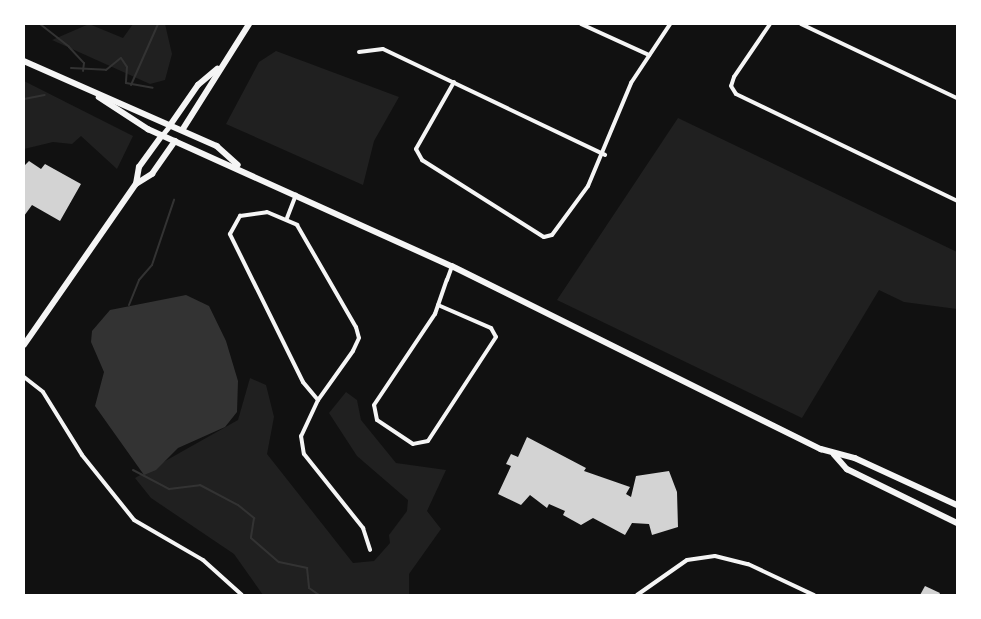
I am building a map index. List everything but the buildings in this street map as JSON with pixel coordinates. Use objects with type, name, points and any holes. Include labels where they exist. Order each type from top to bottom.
[{"type":"main road","points":[[136,184],[152,174],[208,94],[219,67],[249,24]]},
{"type":"main road","points":[[24,61],[99,97],[126,117],[162,135],[240,167],[452,266],[834,454],[856,458],[957,505]]},
{"type":"main road","points":[[24,345],[136,184],[140,167],[162,135],[198,85],[219,67]]},
{"type":"main road","points":[[99,97],[130,105],[217,146],[240,167]]},
{"type":"main road","points":[[834,454],[847,469],[957,522]]},
{"type":"street","points":[[581,24],[649,55]]},
{"type":"street","points":[[454,82],[416,149],[422,160],[544,237],[552,235],[605,154],[626,95],[649,55],[670,24]]},
{"type":"street","points":[[770,24],[734,77],[731,86],[736,94],[957,201]]},
{"type":"street","points":[[801,24],[957,98]]},
{"type":"street","points":[[359,52],[383,49],[605,154]]},
{"type":"street","points":[[287,218],[297,193]]},
{"type":"street","points":[[318,400],[303,382],[230,234],[234,221],[246,214],[267,212],[287,218],[307,236],[359,338],[348,360],[318,400],[302,428],[304,454],[363,528],[370,550]]},
{"type":"street","points":[[438,305],[491,328],[496,336],[428,441],[413,444],[377,420],[374,405],[438,305],[452,266]]},
{"type":"street","points":[[24,378],[43,392],[82,455],[134,520],[203,560],[242,595]]},
{"type":"street","points":[[637,595],[687,560],[715,556],[748,564],[814,595]]},
{"type":"shaded area","points":[[89,24],[123,38],[133,24],[165,24],[172,54],[165,80],[150,84],[52,40]]},
{"type":"shaded area","points":[[276,51],[399,97],[374,141],[363,185],[226,124],[259,62]]},
{"type":"shaded area","points":[[24,81],[133,136],[117,169],[81,136],[72,144],[53,142],[24,149]]},
{"type":"shaded area","points":[[678,118],[957,252],[957,309],[904,302],[879,290],[802,418],[557,300]]},
{"type":"shaded area","points":[[186,295],[209,306],[226,341],[238,381],[237,412],[225,427],[178,448],[156,470],[144,475],[95,406],[104,372],[91,342],[92,331],[110,310]]},
{"type":"shaded area","points":[[250,378],[266,385],[274,417],[267,454],[353,563],[374,561],[390,543],[389,535],[407,511],[408,500],[357,456],[329,413],[346,392],[357,400],[361,420],[396,463],[446,470],[427,511],[441,529],[409,574],[409,595],[263,595],[234,554],[151,498],[135,478],[238,420]]},
{"type":"waterway","points":[[40,24],[69,47],[84,63],[83,71]]},
{"type":"waterway","points":[[131,85],[158,24]]},
{"type":"waterway","points":[[71,68],[106,70],[121,58],[127,67],[126,83],[153,88]]},
{"type":"waterway","points":[[24,99],[45,95]]},
{"type":"waterway","points":[[129,305],[139,280],[152,265],[174,200]]},
{"type":"waterway","points":[[133,470],[169,489],[200,485],[238,505],[254,518],[251,538],[279,562],[307,568],[309,588],[319,595]]}]
